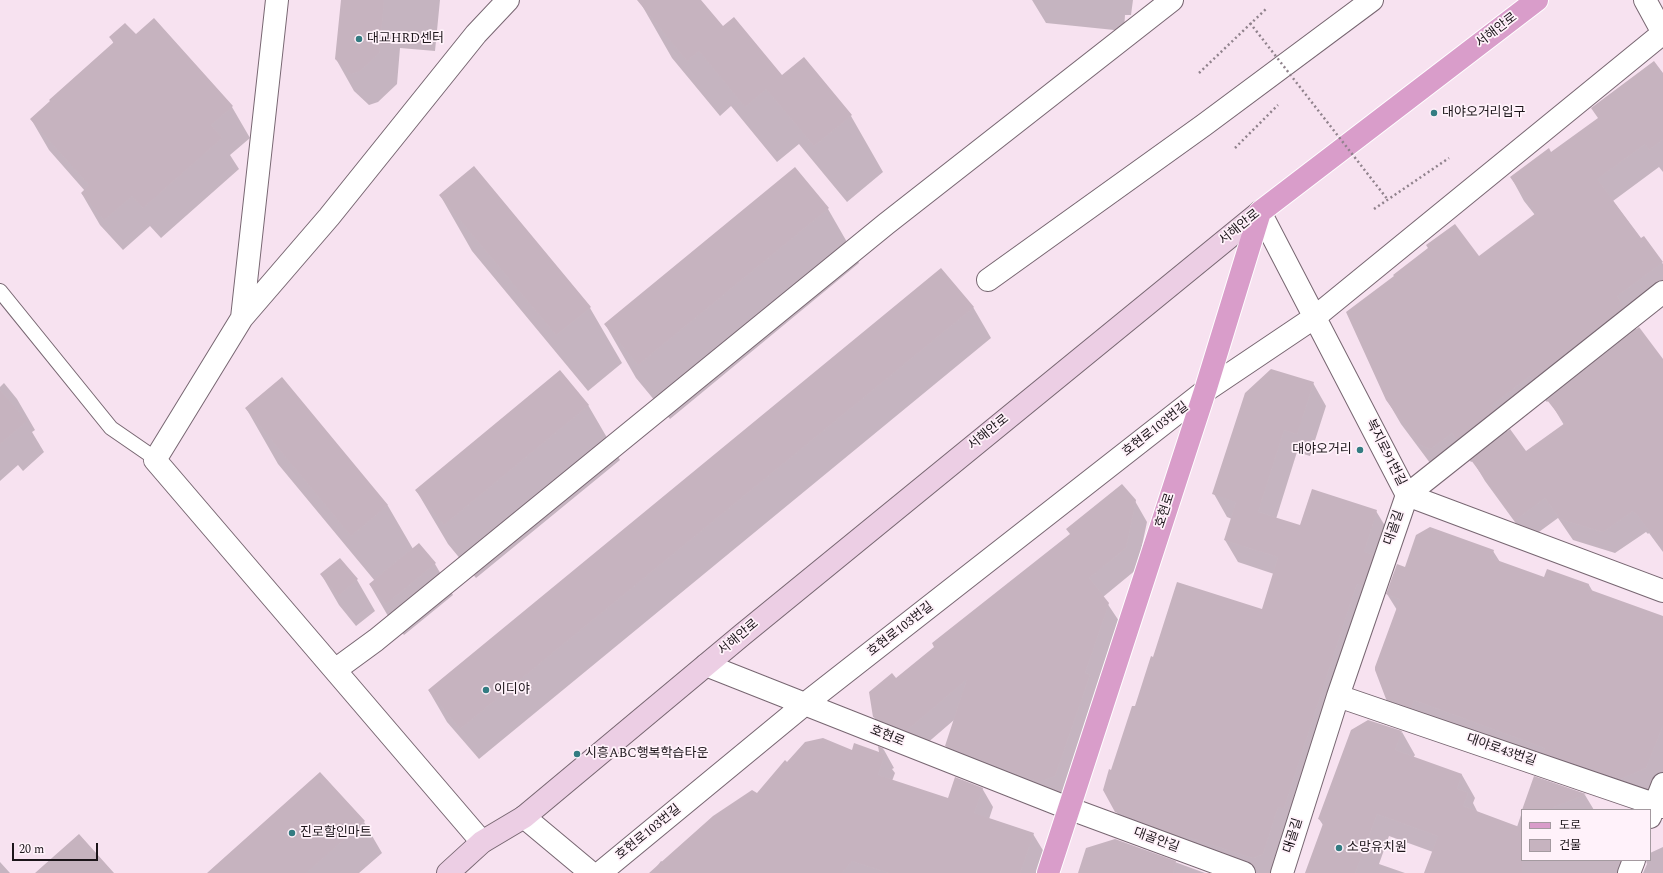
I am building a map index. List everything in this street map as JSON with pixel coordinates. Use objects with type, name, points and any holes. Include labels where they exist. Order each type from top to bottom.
[{"type":"main road","name":"서해안로","points":[[448,873],[482,842],[524,817],[706,665],[1260,212],[1537,0]]},
{"type":"main road","name":"호현로","points":[[1048,873],[1205,391],[1260,212]]},
{"type":"street","points":[[242,318],[277,0]]},
{"type":"street","points":[[482,842],[156,459],[242,318],[329,217],[476,34],[508,0]]},
{"type":"street","points":[[335,670],[376,640],[886,224],[1172,0]]},
{"type":"street","points":[[988,280],[1204,125],[1372,0]]},
{"type":"street","points":[[1645,0],[1663,33]]},
{"type":"street","name":"호현로103번길","points":[[600,873],[805,704],[1205,391],[1315,316],[1663,33]]},
{"type":"street","name":"복지로91번길","points":[[1260,212],[1407,494],[1663,590]]},
{"type":"street","name":"대골길","points":[[1282,873],[1338,696],[1407,494],[1663,292]]},
{"type":"street","name":"호현로","points":[[706,665],[1068,808]]},
{"type":"street","name":"대야로43번길","points":[[1338,696],[1656,810]]},
{"type":"street","points":[[1656,810],[1663,784]]},
{"type":"street","name":"대골안길","points":[[1068,808],[1244,873]]},
{"type":"street","points":[[524,817],[591,873]]},
{"type":"street","points":[[1630,873],[1634,861]]},
{"type":"lane","points":[[0,291],[112,428],[156,459]]},
{"type":"path","points":[[1199,73],[1266,9]]},
{"type":"path","points":[[1250,23],[1388,200]]},
{"type":"path","points":[[1293,90],[1298,84]]},
{"type":"path","points":[[1235,148],[1283,100]]},
{"type":"path","points":[[1374,209],[1449,158]]},
{"type":"building","name":"대교HRD센터","points":[[341,0],[384,0],[379,53],[360,71],[351,74],[335,59]]},
{"type":"building","points":[[637,0],[701,0],[723,26],[734,17],[782,75],[804,57],[852,115],[814,146],[766,89],[745,107],[699,51],[687,61]]},
{"type":"building","points":[[154,18],[233,106],[211,125],[222,138],[143,208],[132,196],[104,220],[81,193],[89,185],[30,119],[114,42],[109,37],[125,23],[136,34]]},
{"type":"building","points":[[1654,61],[1663,73],[1663,139],[1649,150],[1645,144],[1597,179],[1641,238],[1644,236],[1663,262],[1617,296],[1624,307],[1533,379],[1530,376],[1491,405],[1495,410],[1457,440],[1452,433],[1430,449],[1418,444],[1386,400],[1346,312],[1394,276],[1393,275],[1428,248],[1426,245],[1455,224],[1479,256],[1536,213],[1510,177],[1549,148],[1551,152],[1598,118],[1591,108]]},
{"type":"building","points":[[474,166],[591,307],[556,335],[439,195]]},
{"type":"building","points":[[795,167],[829,208],[638,365],[604,324]]},
{"type":"building","points":[[941,268],[974,307],[460,729],[428,690]]},
{"type":"building","points":[[1639,327],[1663,359],[1663,549],[1633,511],[1603,532],[1560,519],[1545,498],[1515,520],[1471,460],[1510,429],[1526,451],[1565,423],[1547,400]]},
{"type":"building","points":[[1271,369],[1314,382],[1297,434],[1284,430],[1258,512],[1300,525],[1312,489],[1377,510],[1364,552],[1373,555],[1363,586],[1357,584],[1355,589],[1284,808],[1278,807],[1263,854],[1253,858],[1185,836],[1184,838],[1115,812],[1103,790],[1132,706],[1135,706],[1151,656],[1153,657],[1177,582],[1262,609],[1278,557],[1224,540],[1236,502],[1212,494],[1245,393]]},
{"type":"building","points":[[560,370],[589,405],[444,525],[415,490]]},
{"type":"building","points":[[282,377],[388,505],[351,536],[245,408]]},
{"type":"building","points":[[0,390],[27,421],[0,444]]},
{"type":"building","points":[[1122,484],[1136,500],[1126,548],[1089,578],[1109,603],[1085,673],[1090,675],[1055,776],[1039,782],[945,746],[967,679],[906,731],[873,717],[869,692],[892,673],[896,678],[934,647],[932,643],[1070,534],[1066,529]]},
{"type":"building","points":[[1430,527],[1494,550],[1491,558],[1544,577],[1547,569],[1589,584],[1588,589],[1663,616],[1663,725],[1646,768],[1620,779],[1543,753],[1545,748],[1414,700],[1411,708],[1386,699],[1375,667],[1400,599],[1386,594],[1397,564],[1405,567],[1416,535]]},
{"type":"building","points":[[419,543],[436,563],[386,604],[369,584]]},
{"type":"building","points":[[340,558],[358,579],[338,596],[320,574]]},
{"type":"building","points":[[1368,720],[1402,731],[1395,750],[1462,774],[1457,789],[1468,793],[1463,806],[1521,828],[1522,873],[1424,873],[1438,836],[1377,814],[1355,873],[1305,873],[1324,821],[1318,819],[1351,730]]},
{"type":"building","points":[[823,738],[852,750],[854,743],[879,752],[878,746],[884,749],[880,752],[885,754],[878,775],[948,798],[955,777],[983,788],[974,813],[1034,833],[1020,873],[889,873],[852,861],[842,873],[649,873],[713,816],[752,790],[757,793],[785,760],[787,762],[805,742]]},
{"type":"building","points":[[320,772],[365,821],[306,873],[207,873]]},
{"type":"building","points":[[1534,776],[1586,794],[1549,809],[1522,809]]},
{"type":"building","points":[[79,834],[114,873],[35,873]]},
{"type":"building","points":[[1115,839],[1176,861],[1173,873],[1078,873],[1086,848]]},
{"type":"place","name":"대교HRD센터","points":[[359,39]]},
{"type":"place","name":"대야오거리입구","points":[[1434,113]]},
{"type":"place","name":"대야오거리","points":[[1360,450]]},
{"type":"place","name":"이디야","points":[[486,690]]},
{"type":"place","name":"시흥ABC행복학습타운","points":[[577,754]]},
{"type":"place","name":"진로할인마트","points":[[292,833]]},
{"type":"place","name":"소망유치원","points":[[1339,848]]}]
